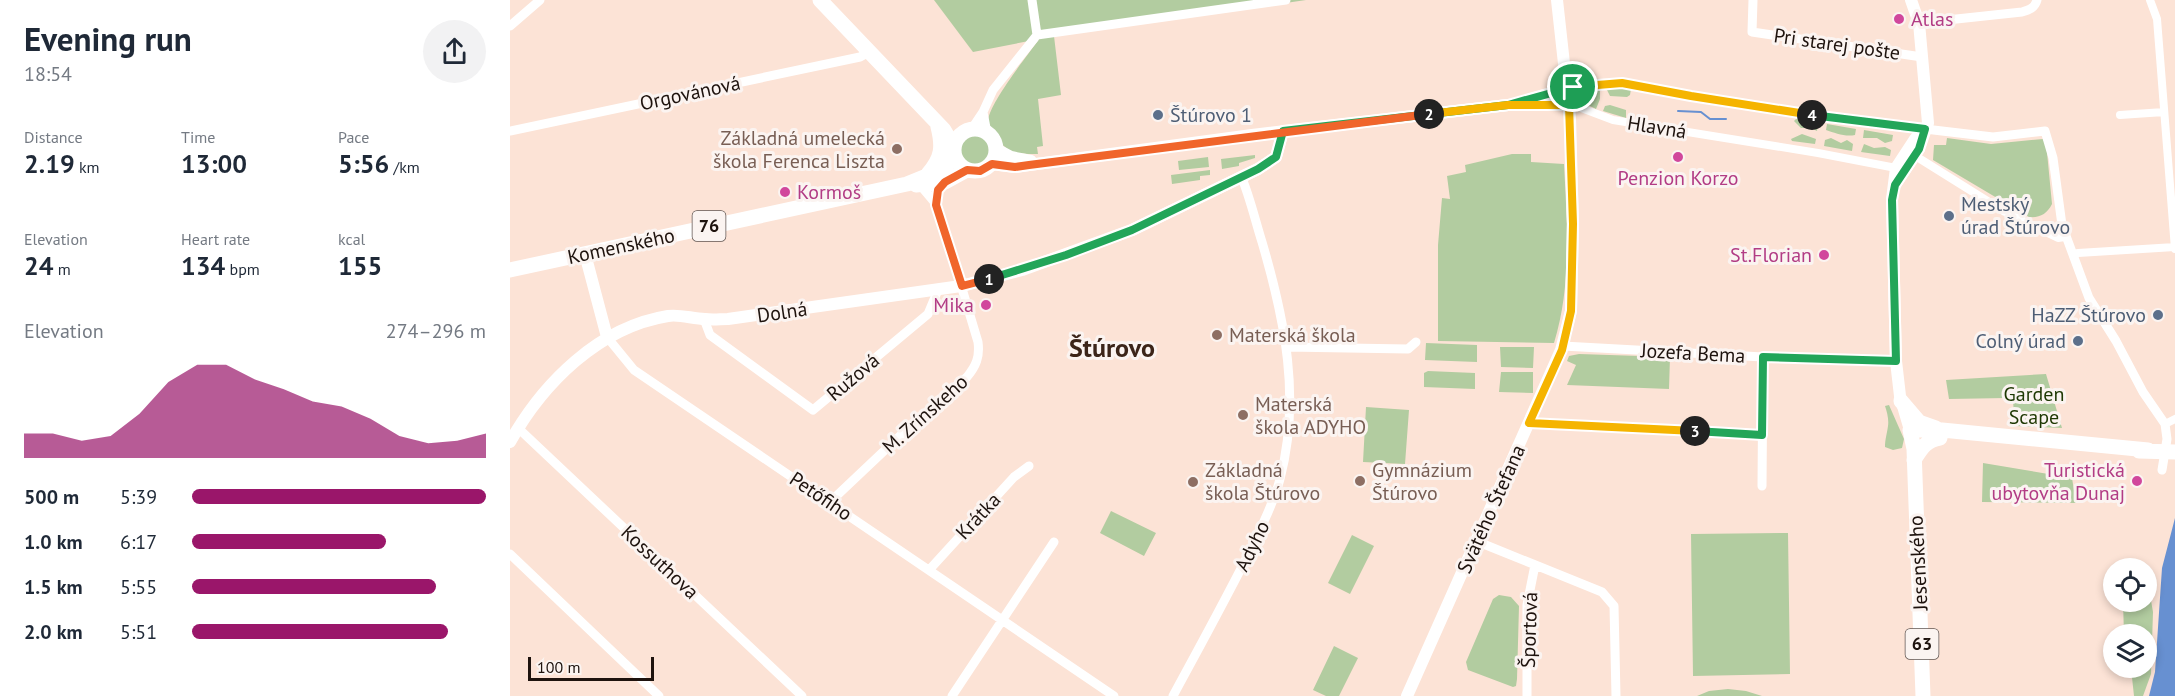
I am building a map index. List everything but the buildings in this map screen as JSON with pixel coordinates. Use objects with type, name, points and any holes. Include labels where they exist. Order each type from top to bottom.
[{"type":"main road","points":[[820,0],[938,124],[952,141],[961,166],[967,170]]},
{"type":"main road","points":[[920,105],[968,131],[978,129],[987,133],[993,140],[994,156]]},
{"type":"main road","points":[[918,182],[938,162],[942,142],[938,124]]},
{"type":"main road","name":"76","points":[[918,182],[947,166],[955,152],[957,139],[968,131]]},
{"type":"main road","name":"76","points":[[918,182],[945,182],[967,170],[980,171],[994,156]]},
{"type":"main road","name":"Komenského","points":[[510,270],[918,182]]},
{"type":"main road","points":[[1901,401],[1919,422],[1941,434]]},
{"type":"main road","points":[[1916,431],[2175,452]]},
{"type":"main road","name":"Jesenského","points":[[1916,431],[1914,460],[1923,696]]},
{"type":"main road","points":[[1914,460],[1924,445],[1941,434]]},
{"type":"street","points":[[510,26],[540,0]]},
{"type":"street","points":[[1032,0],[1037,35]]},
{"type":"street","points":[[968,131],[983,112],[993,90],[1037,35],[1286,0]]},
{"type":"street","name":"Svätého Štefana","points":[[1407,696],[1563,346],[1571,311],[1572,105],[1557,0]]},
{"type":"street","name":"Pri starej pošte","points":[[1752,0],[1752,32],[1923,57]]},
{"type":"street","points":[[1895,185],[1919,149],[1928,123],[1919,23],[1911,0]]},
{"type":"street","points":[[1919,23],[2022,12],[2030,10],[2037,0]]},
{"type":"street","points":[[2076,254],[2175,248],[2157,20],[2150,0]]},
{"type":"street","name":"Orgovánová","points":[[510,131],[860,57],[869,52]]},
{"type":"street","name":"Hlavná","points":[[1508,105],[1570,88],[1622,83],[1780,111],[1925,129]]},
{"type":"street","name":"Hlavná","points":[[994,156],[1044,162],[1508,105],[1572,105],[1613,120],[1772,145],[1896,168]]},
{"type":"street","points":[[983,112],[987,133]]},
{"type":"street","points":[[2121,115],[2164,112]]},
{"type":"street","points":[[1916,431],[1901,401],[1896,361],[1892,200],[1896,168],[1915,139],[1925,129]]},
{"type":"street","points":[[1925,129],[1993,137],[2045,131],[2052,150],[2057,200],[2065,237],[2076,254],[2089,298],[2116,341],[2143,392],[2165,424],[2167,439],[2162,470]]},
{"type":"street","points":[[1241,176],[1276,157],[1283,131]]},
{"type":"street","points":[[1917,157],[2006,212],[2058,238],[2065,237]]},
{"type":"street","name":"Dolná","points":[[510,442],[541,396],[572,364],[607,337],[644,322],[671,315],[728,319],[962,286],[1022,270],[1102,242],[1164,215],[1241,176]]},
{"type":"street","name":"Adyho","points":[[1173,696],[1268,513],[1280,480],[1289,430],[1291,385],[1277,293],[1241,176]]},
{"type":"street","points":[[918,182],[936,205]]},
{"type":"street","points":[[936,205],[938,190],[945,182]]},
{"type":"street","name":"M. Zrínskeho","points":[[830,502],[974,369],[978,357],[978,342],[936,205]]},
{"type":"street","name":"Petőfiho","points":[[585,254],[607,337],[634,370],[1114,696]]},
{"type":"street","name":"Ružová","points":[[704,319],[710,335],[813,410],[928,314],[939,290]]},
{"type":"street","points":[[1287,347],[1408,349],[1416,342]]},
{"type":"street","name":"Jozefa Bema","points":[[1563,346],[1763,357],[1896,361]]},
{"type":"street","points":[[1762,486],[1763,357]]},
{"type":"street","points":[[2165,424],[2175,419]]},
{"type":"street","points":[[1529,423],[1762,435]]},
{"type":"street","name":"Kossuthova","points":[[518,428],[802,696]]},
{"type":"street","name":"Krátka","points":[[930,569],[1014,477],[1029,466]]},
{"type":"street","points":[[1476,541],[1602,592],[1610,599],[1614,606],[1616,696]]},
{"type":"street","points":[[952,696],[1054,542]]},
{"type":"street","points":[[510,554],[659,696]]},
{"type":"street","name":"Športová","points":[[1527,696],[1527,605],[1535,565]]},
{"type":"green space","points":[[934,0],[1306,0],[1054,36],[1061,95],[1038,99],[1043,146],[1037,147],[1038,154],[1012,152],[1004,146],[988,123],[989,115],[1000,94],[1039,39],[973,52]]},
{"type":"green space","points":[[1606,88],[1631,89],[1627,97],[1610,96]]},
{"type":"green space","points":[[1600,89],[1600,99],[1596,109],[1586,104],[1586,91]]},
{"type":"green space","points":[[1610,105],[1626,110],[1626,118],[1603,111],[1605,106]]},
{"type":"green space","points":[[1796,119],[1818,123],[1817,131],[1811,128],[1801,128],[1794,121]]},
{"type":"green space","points":[[1827,124],[1856,129],[1855,135],[1844,135],[1826,130]]},
{"type":"green space","points":[[1864,130],[1893,135],[1892,141],[1885,143],[1877,138],[1863,138]]},
{"type":"green space","points":[[1802,134],[1816,139],[1815,144],[1792,141],[1791,139]]},
{"type":"green space","points":[[975,135],[986,139],[990,150],[986,161],[975,165],[964,161],[960,150],[964,139]]},
{"type":"green space","points":[[1831,138],[1841,143],[1847,140],[1853,144],[1852,151],[1824,146],[1825,140]]},
{"type":"green space","points":[[1947,138],[1991,144],[2043,139],[2046,142],[2052,204],[2043,215],[2029,217],[1933,160],[1934,145],[1946,145]]},
{"type":"green space","points":[[1864,144],[1874,148],[1885,147],[1891,150],[1890,156],[1861,152]]},
{"type":"green space","points":[[1512,154],[1531,154],[1531,162],[1564,164],[1567,231],[1566,276],[1564,299],[1554,343],[1438,341],[1438,245],[1442,198],[1450,199],[1447,176],[1466,172],[1465,165]]},
{"type":"green space","points":[[1255,155],[1255,158],[1239,163],[1239,166],[1222,169],[1221,159]]},
{"type":"green space","points":[[1208,157],[1209,167],[1179,170],[1178,161]]},
{"type":"green space","points":[[1210,170],[1210,175],[1200,176],[1200,180],[1172,184],[1171,175]]},
{"type":"green space","points":[[1426,343],[1477,345],[1477,362],[1425,360]]},
{"type":"green space","points":[[1500,347],[1534,347],[1533,368],[1501,367]]},
{"type":"green space","points":[[1579,354],[1670,357],[1669,389],[1567,385],[1576,365],[1567,361],[1569,356]]},
{"type":"green space","points":[[1428,371],[1475,373],[1475,389],[1424,387],[1424,373]]},
{"type":"green space","points":[[1501,372],[1533,372],[1533,393],[1499,392]]},
{"type":"green space","name":"Garden Scape","points":[[2046,374],[2062,428],[2015,426],[2013,401],[2006,398],[1949,399],[1946,380]]},
{"type":"green space","points":[[1889,405],[1904,439],[1902,448],[1893,450],[1885,447],[1888,416],[1885,406]]},
{"type":"green space","points":[[1366,407],[1409,410],[1405,464],[1363,462]]},
{"type":"green space","points":[[1983,463],[2072,478],[2076,503],[1982,502]]},
{"type":"green space","points":[[1111,511],[1156,533],[1144,556],[1100,533]]},
{"type":"green space","points":[[1788,533],[1790,674],[1693,676],[1691,534]]},
{"type":"green space","points":[[1352,535],[1374,546],[1350,594],[1328,583]]},
{"type":"green space","points":[[1499,595],[1511,597],[1519,606],[1517,679],[1516,686],[1513,687],[1468,670],[1466,662],[1493,599]]},
{"type":"green space","points":[[2123,612],[2153,612],[2153,624],[2124,624]]},
{"type":"green space","points":[[1334,646],[1358,658],[1339,696],[1326,696],[1313,690]]},
{"type":"green space","points":[[2132,678],[2150,678],[2143,696],[2134,696]]},
{"type":"green space","points":[[1728,689],[1762,696],[1697,696],[1709,691]]},
{"type":"water","points":[[2175,518],[2175,696],[2149,696],[2154,678],[2157,678],[2162,568]]},
{"type":"waterway","points":[[1678,111],[1701,112],[1710,119],[1726,119]]},
{"type":"place","name":"Atlas","points":[[1899,19]]},
{"type":"place","name":"Štúrovo 1","points":[[1158,115]]},
{"type":"place","name":"Základná umelecká škola Ferenca Liszta","points":[[897,149]]},
{"type":"place","name":"Penzion Korzo","points":[[1678,157]]},
{"type":"place","name":"Kormoš","points":[[785,192]]},
{"type":"place","name":"Mestský úrad Štúrovo","points":[[1949,216]]},
{"type":"place","name":"St.Florian","points":[[1824,255]]},
{"type":"place","name":"Mika","points":[[986,305]]},
{"type":"place","name":"HaZZ Štúrovo","points":[[2158,315]]},
{"type":"place","name":"Materská škola","points":[[1217,335]]},
{"type":"place","name":"Colný úrad","points":[[2078,341]]},
{"type":"place","name":"Materská škola ADYHO","points":[[1243,415]]},
{"type":"place","name":"Gymnázium Štúrovo","points":[[1360,481]]},
{"type":"place","name":"Turistická ubytovňa Dunaj","points":[[2137,481]]},
{"type":"place","name":"Základná škola Štúrovo","points":[[1193,482]]},
{"type":"district","name":"Štúrovo","points":[[1112,348]]},
{"type":"route","points":[[1573,87],[1508,105],[1394,117],[1283,131],[1276,157],[1271,161],[1164,215],[1066,255],[1022,270],[962,286],[936,205],[938,190],[945,182],[967,170],[980,171],[992,164],[1015,167],[1044,162],[1252,135],[1338,124],[1394,117],[1451,111],[1508,105],[1569,105],[1573,224],[1571,311],[1562,350],[1529,423],[1762,435],[1763,357],[1896,361],[1892,200],[1895,185],[1919,149],[1925,129],[1780,111],[1622,83],[1573,87]]}]
